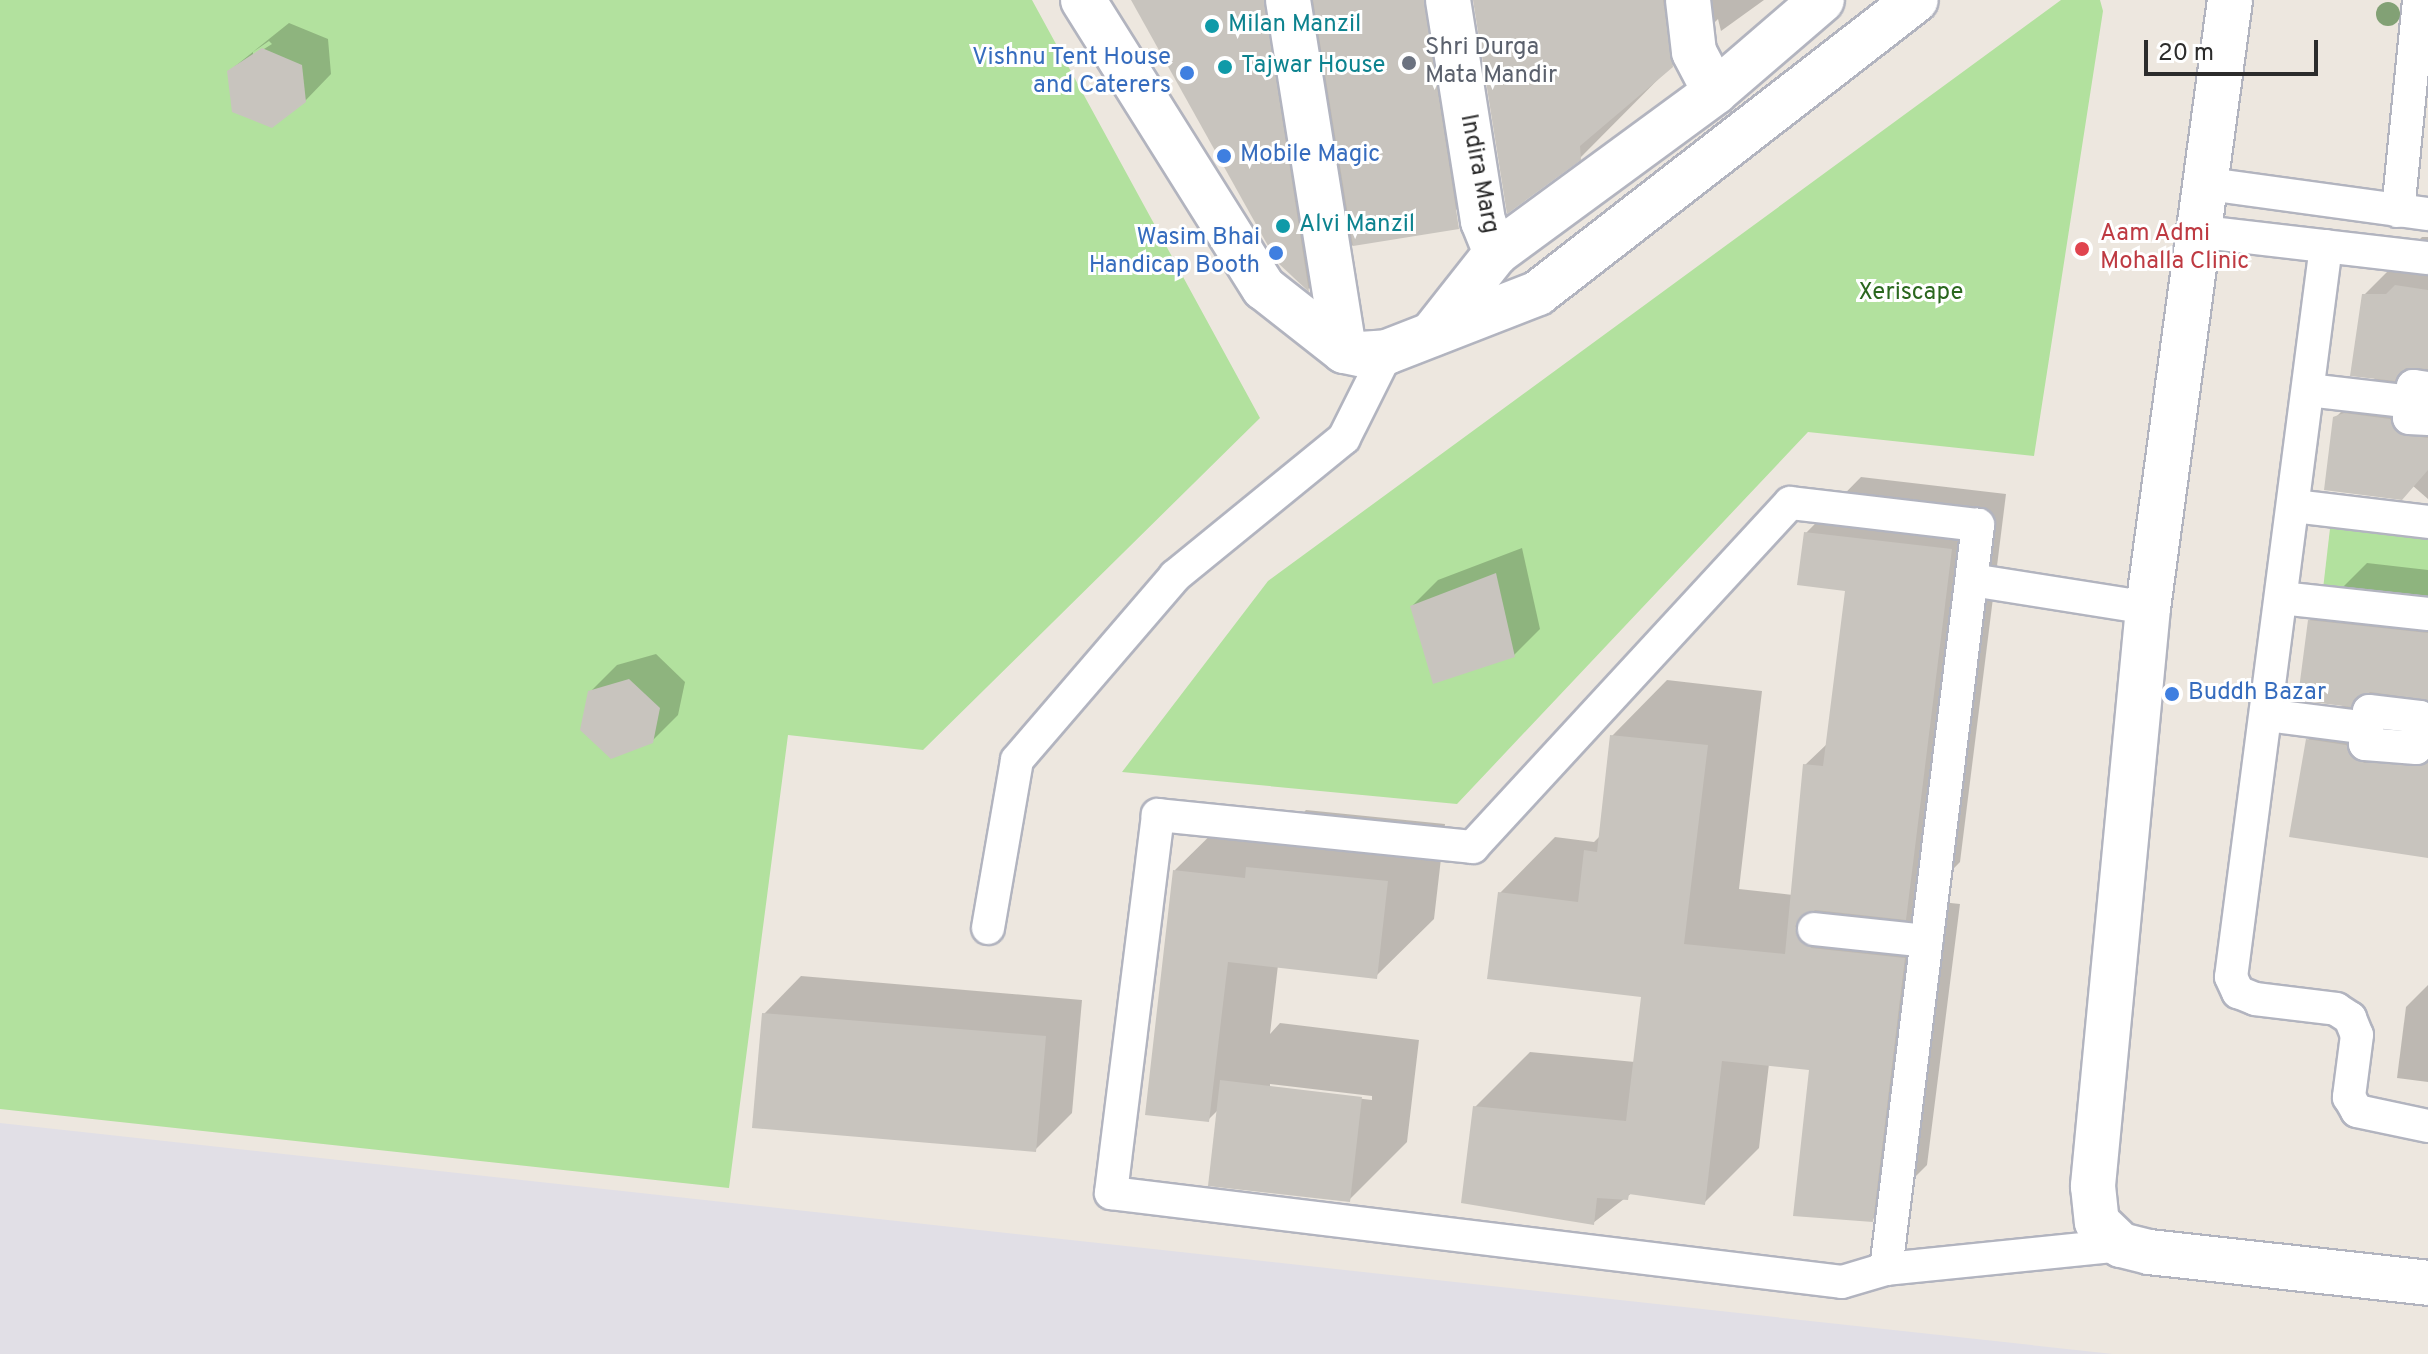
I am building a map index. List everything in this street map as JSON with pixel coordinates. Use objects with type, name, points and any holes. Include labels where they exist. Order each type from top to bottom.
[{"type":"street","points":[[1083,0],[1264,288],[1366,352],[1430,336],[1538,293],[1916,0]]},
{"type":"street","points":[[1288,0],[1366,352]]},
{"type":"street","name":"Indira Marg","points":[[1448,0],[1483,221],[1496,253]]},
{"type":"street","points":[[1688,0],[1694,52],[1739,138]]},
{"type":"street","points":[[2230,0],[2203,232],[2148,608],[2093,1186],[2097,1222],[2121,1245],[2428,1283]]},
{"type":"street","points":[[1430,336],[1496,253],[1715,92],[1816,3]]},
{"type":"lane","points":[[2209,184],[2413,212],[2419,0]]},
{"type":"lane","points":[[2203,232],[2428,258]]},
{"type":"lane","points":[[2326,246],[2231,977],[2238,992],[2255,999],[2336,1009],[2350,1018],[2357,1035],[2349,1097],[2357,1111],[2428,1126]]},
{"type":"lane","points":[[988,928],[1017,760],[1175,576],[1344,438],[1366,352]]},
{"type":"lane","points":[[2308,390],[2422,403]]},
{"type":"lane","points":[[1886,1269],[1978,525],[1790,503],[1473,847],[1158,815],[1111,1193],[1842,1282],[1886,1269],[2121,1245]]},
{"type":"lane","points":[[2294,506],[2428,522]]},
{"type":"lane","points":[[1972,580],[2148,608]]},
{"type":"lane","points":[[2281,598],[2428,614]]},
{"type":"lane","points":[[2266,715],[2367,728],[2369,711],[2420,717],[2423,733]]},
{"type":"lane","points":[[1814,929],[1926,941]]},
{"type":"shaded area","points":[[0,1123],[2113,1354],[0,1354]]},
{"type":"green space","points":[[0,0],[1032,0],[1260,418],[923,750],[788,735],[729,1188],[0,1109]]},
{"type":"green space","name":"Xeriscape","points":[[2061,0],[2100,0],[2103,11],[2034,456],[1808,432],[1457,804],[1122,772],[1268,581]]},
{"type":"green space","points":[[2331,520],[2428,531],[2428,601],[2323,589]]},
{"type":"building","points":[[1131,0],[1264,0],[1309,292],[1277,262]]},
{"type":"building","points":[[1313,0],[1424,0],[1459,229],[1353,246]]},
{"type":"building","points":[[1473,0],[1663,0],[1673,67],[1580,146],[1581,160],[1507,214]]},
{"type":"building","points":[[262,48],[302,65],[306,102],[272,128],[232,112],[227,71]]},
{"type":"building","points":[[2395,285],[2428,290],[2428,369],[2406,368],[2395,381],[2350,376],[2362,294],[2386,294]]},
{"type":"building","points":[[2344,413],[2390,419],[2399,434],[2428,438],[2428,470],[2402,500],[2324,490],[2333,417]]},
{"type":"building","points":[[1804,532],[1952,549],[1906,920],[1815,910],[1795,926],[1811,948],[1905,958],[1873,1222],[1793,1216],[1809,1070],[1722,1061],[1705,1205],[1629,1194],[1628,1200],[1597,1198],[1594,1225],[1461,1203],[1473,1106],[1626,1121],[1641,997],[1487,979],[1498,892],[1578,902],[1584,850],[1597,852],[1610,735],[1708,745],[1684,944],[1785,954],[1803,764],[1823,766],[1845,591],[1797,585]]},
{"type":"building","points":[[1496,573],[1515,657],[1433,684],[1410,606]]},
{"type":"building","points":[[2308,620],[2428,633],[2428,700],[2370,692],[2351,707],[2312,702],[2314,690],[2299,689]]},
{"type":"building","points":[[629,679],[660,708],[653,743],[611,759],[580,730],[588,691]]},
{"type":"building","points":[[2306,739],[2346,745],[2364,763],[2428,762],[2428,858],[2289,837]]},
{"type":"building","points":[[1246,867],[1388,881],[1377,979],[1228,962],[1209,1122],[1145,1115],[1173,870],[1245,878]]},
{"type":"building","points":[[762,1013],[1046,1036],[1036,1152],[752,1128]]},
{"type":"building","points":[[1220,1080],[1362,1097],[1350,1202],[1208,1186]]},
{"type":"place","name":"Milan Manzil","points":[[1212,26]]},
{"type":"place","name":"Shri Durga Mata Mandir","points":[[1409,63]]},
{"type":"place","name":"Tajwar House","points":[[1225,67]]},
{"type":"place","name":"Vishnu Tent House and Caterers","points":[[1187,73]]},
{"type":"place","name":"Mobile Magic","points":[[1224,156]]},
{"type":"place","name":"Alvi Manzil","points":[[1283,226]]},
{"type":"place","name":"Aam Admi Mohalla Clinic","points":[[2082,249]]},
{"type":"place","name":"Wasim Bhai Handicap Booth","points":[[1276,253]]},
{"type":"place","name":"Buddh Bazar","points":[[2172,694]]}]
